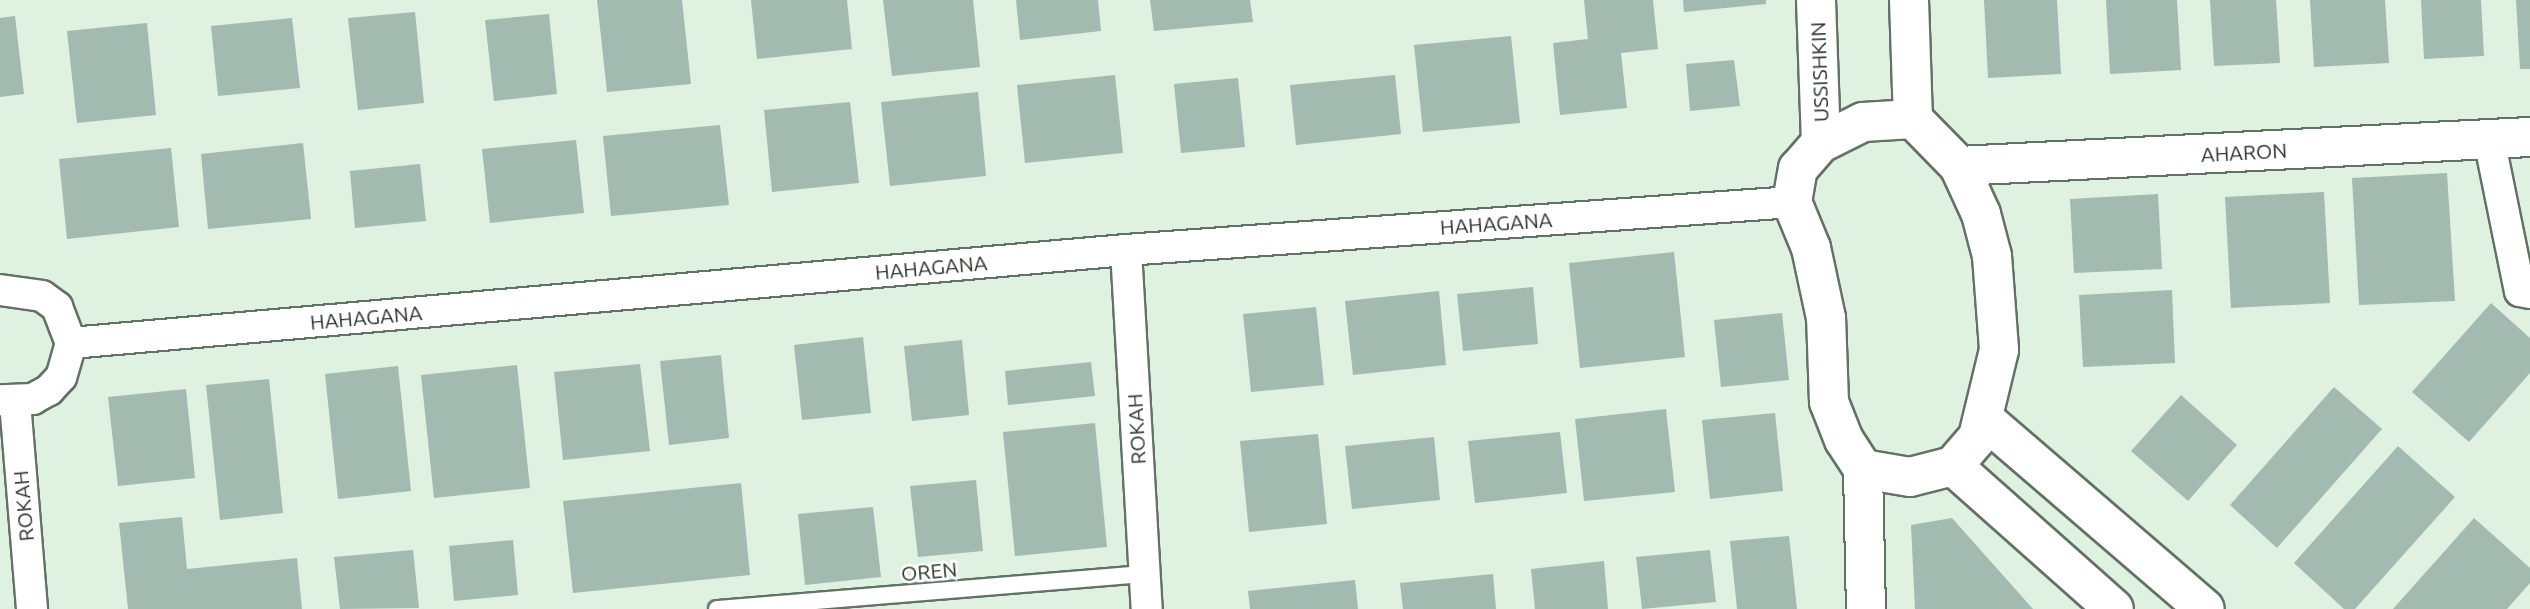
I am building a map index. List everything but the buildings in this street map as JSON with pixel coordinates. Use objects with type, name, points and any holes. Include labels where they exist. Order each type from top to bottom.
[{"type":"street","name":"USSISHKIN","points":[[1816,0],[1822,143]]},
{"type":"street","points":[[1863,469],[1910,477],[1953,466],[1984,419],[1999,350],[1992,256],[1959,166],[1913,119],[1909,0]]},
{"type":"street","points":[[1867,609],[1863,469],[1829,402],[1826,318],[1811,248],[1792,202],[1798,169],[1822,143],[1863,122],[1913,119]]},
{"type":"street","name":"AHARON","points":[[1959,166],[2530,137]]},
{"type":"street","points":[[2489,139],[2520,291],[2530,293]]},
{"type":"street","name":"HAHAGANA","points":[[71,343],[1126,250],[1792,202]]},
{"type":"street","name":"ROKAH","points":[[1126,250],[1147,609]]},
{"type":"street","points":[[0,290],[42,296],[57,307],[71,343],[61,377],[33,399],[7,401]]},
{"type":"street","name":"ROKAH","points":[[7,401],[32,609]]},
{"type":"street","points":[[1984,419],[2205,609]]},
{"type":"street","points":[[1953,466],[2114,609]]},
{"type":"lane","name":"OREN","points":[[717,609],[1145,574]]}]
